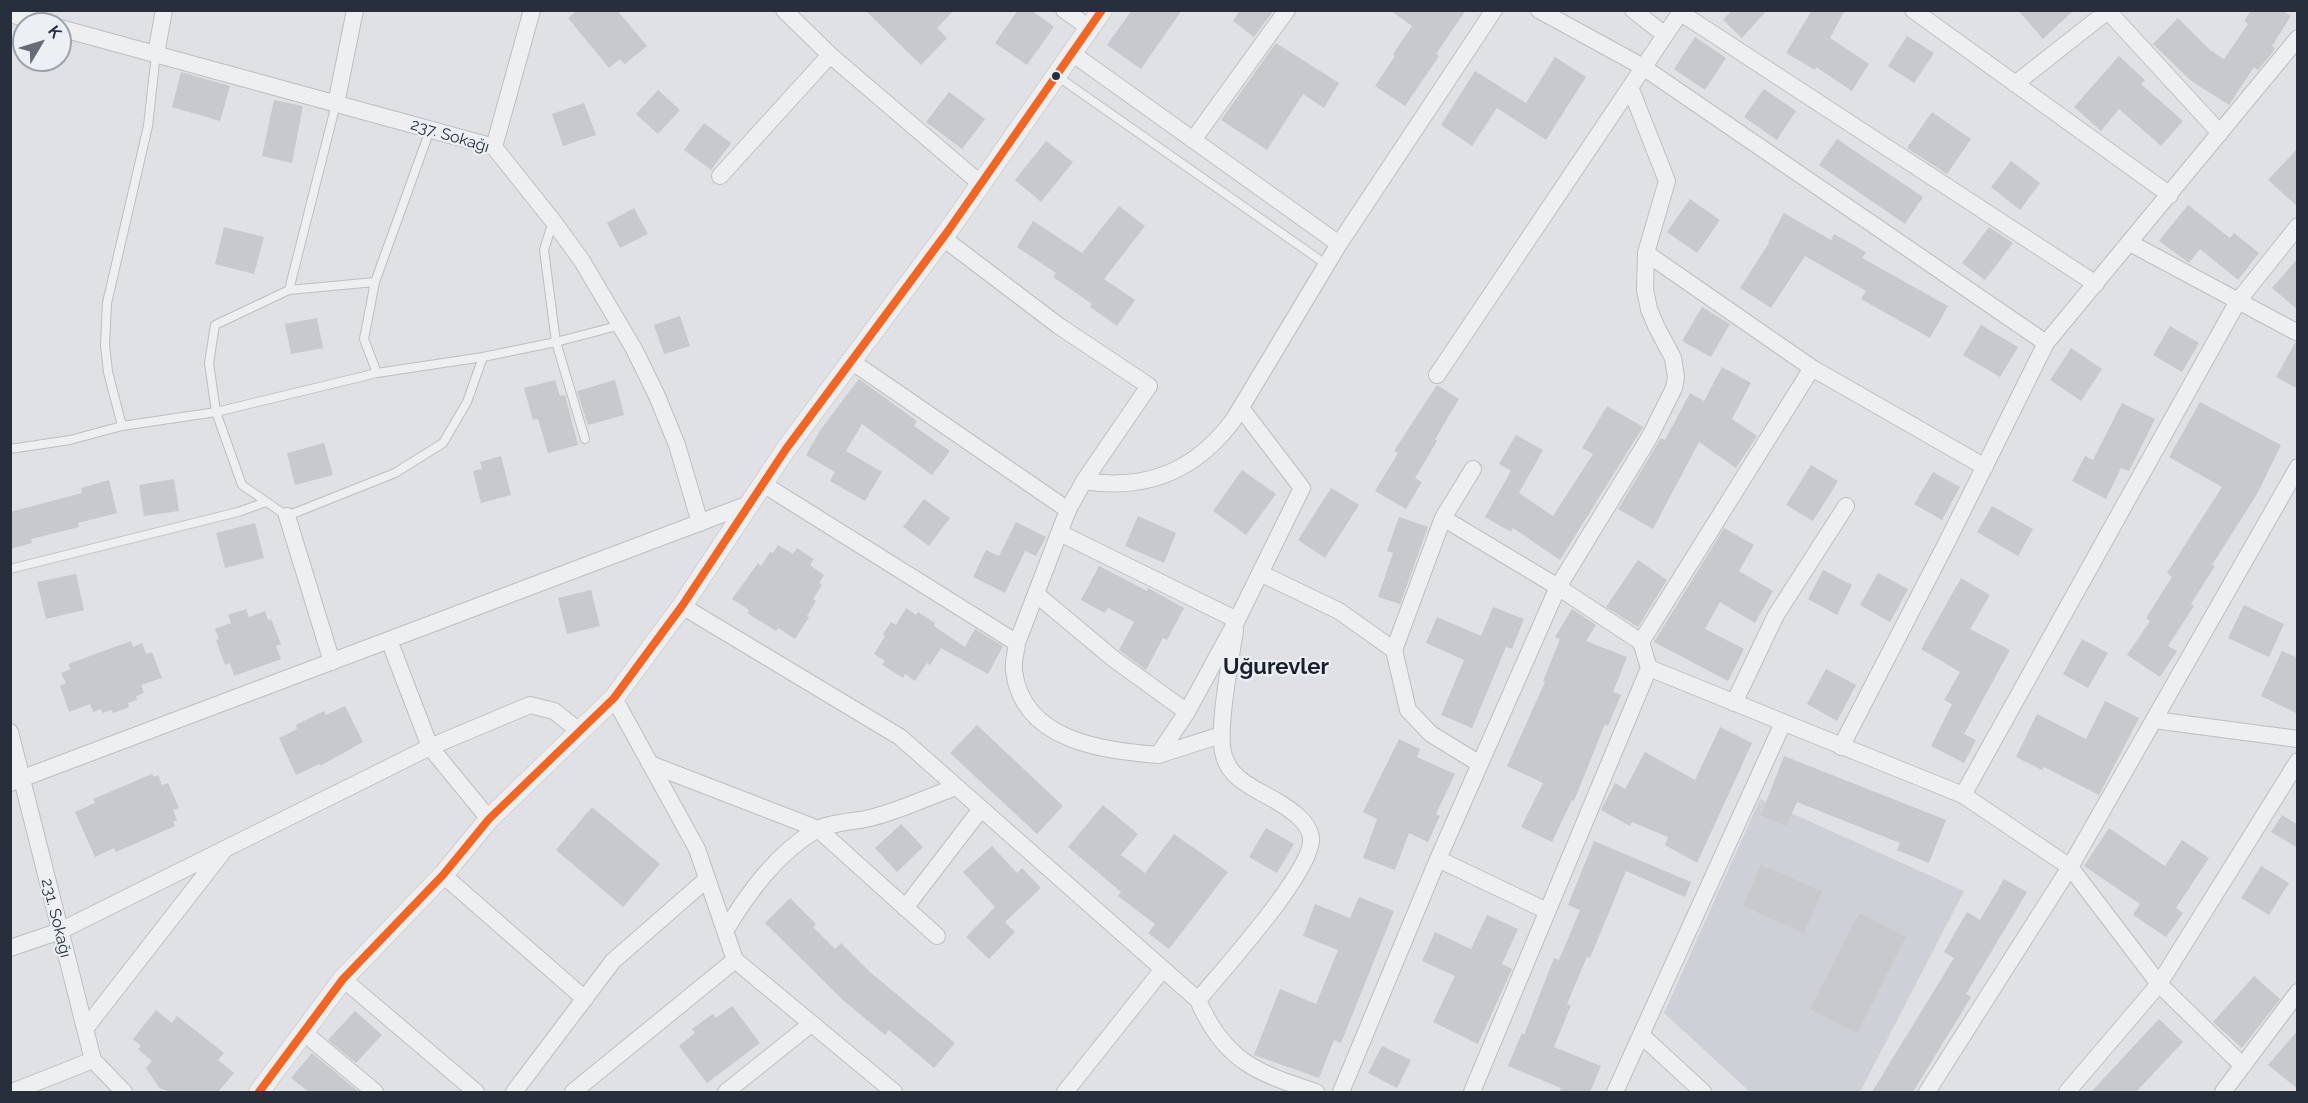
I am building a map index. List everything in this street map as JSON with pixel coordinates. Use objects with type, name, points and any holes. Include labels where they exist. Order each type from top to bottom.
[{"type":"street","points":[[156,54],[164,10]]},
{"type":"street","points":[[336,104],[355,10]]},
{"type":"street","points":[[494,147],[532,10]]},
{"type":"street","points":[[784,10],[830,55],[981,184]]},
{"type":"street","points":[[1064,10],[1091,29]]},
{"type":"street","points":[[259,1092],[343,979],[443,875],[489,819],[578,730],[614,698],[682,606],[763,484],[943,238],[1091,29],[1102,10]]},
{"type":"street","points":[[1193,140],[1287,10]]},
{"type":"street","points":[[1084,481],[1123,484],[1143,481],[1180,468],[1210,447],[1223,434],[1241,408],[1339,244],[1494,10]]},
{"type":"street","points":[[1539,10],[1643,67],[2046,343]]},
{"type":"street","points":[[1633,10],[1665,35]]},
{"type":"street","points":[[1913,10],[2170,195]]},
{"type":"street","points":[[2015,84],[2108,11],[2220,133]]},
{"type":"street","points":[[1437,375],[1681,12],[2096,284]]},
{"type":"street","name":"237. Sokağı","points":[[72,31],[494,147],[582,261],[621,326],[668,420],[690,483],[700,523]]},
{"type":"street","points":[[1841,747],[2046,343],[2298,38]]},
{"type":"street","points":[[1073,54],[1339,244]]},
{"type":"street","points":[[720,176],[830,55]]},
{"type":"street","points":[[1341,1092],[1437,859],[1558,587],[1649,438],[1674,388],[1676,377],[1673,358],[1649,309],[1645,290],[1646,253],[1666,182],[1630,87]]},
{"type":"street","points":[[1963,795],[2238,301],[2298,226]]},
{"type":"street","points":[[943,238],[1059,326],[1149,386],[1084,481],[1068,510],[1017,643],[1014,669],[1021,698],[1042,725],[1078,742],[1129,753],[1158,755],[1221,735]]},
{"type":"street","points":[[2130,243],[2298,333]]},
{"type":"street","points":[[1646,253],[1812,368],[1985,467]]},
{"type":"street","points":[[851,361],[1068,510]]},
{"type":"street","points":[[1641,642],[1812,368]]},
{"type":"street","points":[[1158,755],[1187,712],[1237,620],[1302,488],[1241,408]]},
{"type":"street","points":[[1928,1092],[2070,867],[2298,468]]},
{"type":"street","points":[[1473,469],[1443,518],[1394,650],[1408,710],[1431,734],[1480,764]]},
{"type":"street","points":[[763,484],[1017,643]]},
{"type":"street","points":[[16,781],[749,504]]},
{"type":"street","points":[[1734,703],[1776,615],[1846,506]]},
{"type":"street","points":[[287,516],[332,662]]},
{"type":"street","points":[[1443,518],[1558,587],[1641,642],[1649,668],[1472,1092]]},
{"type":"street","points":[[1060,533],[1237,620]]},
{"type":"street","points":[[1260,573],[1339,611],[1394,650]]},
{"type":"street","points":[[1036,594],[1115,660],[1187,712]]},
{"type":"street","points":[[682,606],[900,737],[1198,1000],[1223,1043],[1247,1065],[1276,1080],[1316,1092]]},
{"type":"street","points":[[1198,1000],[1284,895],[1308,853],[1311,842],[1304,822],[1279,803],[1236,777],[1224,758],[1221,735],[1237,620]]},
{"type":"street","points":[[389,640],[430,747],[489,819]]},
{"type":"street","points":[[1649,668],[1963,795],[2070,867],[2160,984],[2243,1066]]},
{"type":"street","points":[[614,698],[697,849],[735,960],[894,1092]]},
{"type":"street","points":[[10,948],[60,931],[430,747],[530,705],[554,711],[578,730]]},
{"type":"street","points":[[2154,720],[2298,739]]},
{"type":"street","points":[[1614,1092],[1783,723]]},
{"type":"street","name":"231. Sokağı","points":[[10,732],[16,781],[60,931],[93,1060],[124,1092]]},
{"type":"street","points":[[2067,1092],[2160,984],[2298,761]]},
{"type":"street","points":[[650,764],[819,829],[937,936]]},
{"type":"street","points":[[725,931],[737,910],[767,872],[800,842],[819,829],[872,817],[956,787]]},
{"type":"street","points":[[905,908],[981,809]]},
{"type":"street","points":[[85,1029],[224,850]]},
{"type":"street","points":[[1437,859],[1547,911]]},
{"type":"street","points":[[443,875],[585,999]]},
{"type":"street","points":[[514,1092],[613,961],[707,879]]},
{"type":"street","points":[[573,1092],[735,960]]},
{"type":"street","points":[[1065,1092],[1163,969]]},
{"type":"street","points":[[343,979],[476,1092]]},
{"type":"street","points":[[2223,1092],[2298,992]]},
{"type":"street","points":[[726,1092],[811,1024]]},
{"type":"street","points":[[303,1032],[375,1092]]},
{"type":"street","points":[[1641,1035],[1703,1092]]},
{"type":"street","points":[[12,1092],[93,1060]]},
{"type":"lane","points":[[122,426],[108,372],[105,345],[106,313],[110,282],[148,126],[156,54]]},
{"type":"lane","points":[[1057,76],[1327,265]]},
{"type":"lane","points":[[289,291],[336,104]]},
{"type":"lane","points":[[377,373],[364,339],[375,282],[430,130]]},
{"type":"lane","points":[[553,221],[544,250],[556,342],[585,439]]},
{"type":"lane","points":[[375,282],[289,291],[215,325],[209,363],[216,411],[242,485],[266,502],[287,516],[395,473],[443,443],[467,402],[483,357]]},
{"type":"lane","points":[[10,449],[70,440],[122,426],[216,411],[377,373],[483,357],[621,326]]},
{"type":"lane","points":[[10,569],[238,512],[266,502]]},
{"type":"shaded area","points":[[1760,799],[1964,891],[1860,1092],[1750,1092],[1664,1013]]},
{"type":"building","points":[[577,10],[617,10],[647,46],[625,64],[620,59],[609,68],[568,18]]},
{"type":"building","points":[[865,10],[954,10],[937,28],[947,38],[921,65]]},
{"type":"building","points":[[1018,10],[1031,10],[1054,27],[1027,65],[995,43]]},
{"type":"building","points":[[1132,10],[1182,10],[1141,69],[1107,45]]},
{"type":"building","points":[[1240,10],[1274,10],[1254,37],[1233,21]]},
{"type":"building","points":[[1390,10],[1466,10],[1436,54],[1439,56],[1405,106],[1375,86],[1412,26]]},
{"type":"building","points":[[1732,10],[1767,10],[1742,38],[1723,20]]},
{"type":"building","points":[[1812,10],[1845,10],[1830,38],[1869,64],[1852,91],[1816,67],[1815,70],[1786,53]]},
{"type":"building","points":[[2018,10],[2074,10],[2043,39]]},
{"type":"building","points":[[2251,10],[2282,10],[2291,16],[2272,46],[2275,48],[2272,53],[2258,70],[2254,67],[2229,105],[2190,80],[2153,44],[2178,18],[2210,50],[2224,59],[2248,24],[2244,21]]},
{"type":"building","points":[[1907,36],[1934,53],[1914,83],[1888,66]]},
{"type":"building","points":[[1695,37],[1726,58],[1705,90],[1674,69]]},
{"type":"building","points":[[1276,43],[1339,83],[1324,108],[1303,94],[1267,150],[1221,120]]},
{"type":"building","points":[[2119,56],[2145,80],[2141,84],[2183,121],[2161,146],[2119,109],[2101,131],[2074,107]]},
{"type":"building","points":[[1555,57],[1586,77],[1546,140],[1497,108],[1472,146],[1441,125],[1475,71],[1526,103]]},
{"type":"building","points":[[181,72],[230,86],[220,121],[172,107]]},
{"type":"building","points":[[1764,89],[1796,111],[1777,140],[1744,117]]},
{"type":"building","points":[[658,90],[680,110],[658,134],[636,114]]},
{"type":"building","points":[[949,92],[985,119],[962,149],[926,122]]},
{"type":"building","points":[[274,100],[303,106],[292,163],[262,156]]},
{"type":"building","points":[[584,103],[596,135],[563,146],[552,114]]},
{"type":"building","points":[[1932,112],[1971,139],[1947,174],[1907,148]]},
{"type":"building","points":[[704,123],[731,143],[711,170],[684,150]]},
{"type":"building","points":[[1837,139],[1923,197],[1905,224],[1819,165]]},
{"type":"building","points":[[1046,141],[1073,162],[1041,202],[1015,180]]},
{"type":"building","points":[[2298,148],[2298,207],[2268,180]]},
{"type":"building","points":[[2011,161],[2040,183],[2020,210],[1991,187]]},
{"type":"building","points":[[1690,199],[1720,220],[1697,253],[1667,232]]},
{"type":"building","points":[[2188,205],[2230,238],[2234,233],[2259,253],[2238,280],[2200,249],[2189,263],[2159,241]]},
{"type":"building","points":[[1119,206],[1145,226],[1104,279],[1135,300],[1117,326],[1090,307],[1092,304],[1053,277],[1056,273],[1017,247],[1033,221],[1082,253]]},
{"type":"building","points":[[634,208],[648,234],[620,248],[607,223]]},
{"type":"building","points":[[1784,213],[1831,240],[1834,234],[1866,252],[1862,258],[1948,306],[1930,338],[1861,299],[1866,291],[1805,256],[1771,308],[1740,288],[1769,243]]},
{"type":"building","points":[[224,227],[264,237],[254,274],[215,264]]},
{"type":"building","points":[[1989,227],[2013,243],[1985,280],[1962,263]]},
{"type":"building","points":[[2298,258],[2298,310],[2272,288]]},
{"type":"building","points":[[1702,307],[1730,324],[1711,357],[1682,341]]},
{"type":"building","points":[[680,316],[690,346],[664,354],[654,325]]},
{"type":"building","points":[[317,318],[323,348],[291,354],[285,324]]},
{"type":"building","points":[[1981,325],[2018,347],[2000,377],[1963,355]]},
{"type":"building","points":[[2170,326],[2199,343],[2182,372],[2153,355]]},
{"type":"building","points":[[2295,343],[2298,343],[2298,389],[2276,377]]},
{"type":"building","points":[[2071,348],[2102,369],[2081,401],[2050,380]]},
{"type":"building","points":[[1722,367],[1751,383],[1732,419],[1757,436],[1736,468],[1699,442],[1653,529],[1618,509],[1661,438],[1665,440],[1690,393],[1704,401]]},
{"type":"building","points":[[859,379],[917,421],[914,426],[950,451],[932,475],[862,424],[846,451],[882,472],[865,501],[830,481],[835,472],[806,455],[821,429]]},
{"type":"building","points":[[555,380],[560,396],[565,395],[578,445],[548,453],[538,419],[533,420],[524,388]]},
{"type":"building","points":[[615,380],[624,415],[588,425],[577,391]]},
{"type":"building","points":[[1437,385],[1459,399],[1415,478],[1422,482],[1406,509],[1375,491],[1398,453],[1394,451]]},
{"type":"building","points":[[2200,402],[2281,445],[2257,494],[2212,565],[2215,566],[2191,604],[2194,606],[2168,646],[2177,651],[2160,677],[2127,655],[2150,621],[2146,618],[2172,577],[2167,573],[2222,487],[2169,457]]},
{"type":"building","points":[[2122,403],[2155,419],[2129,471],[2121,468],[2106,499],[2072,481],[2085,456],[2093,460]]},
{"type":"building","points":[[1607,406],[1643,427],[1560,560],[1513,528],[1511,532],[1485,517],[1511,471],[1499,464],[1516,435],[1543,450],[1519,493],[1553,516],[1593,454],[1582,448]]},
{"type":"building","points":[[324,443],[333,475],[295,485],[287,453]]},
{"type":"building","points":[[501,456],[511,495],[481,503],[473,471],[482,469],[480,462]]},
{"type":"building","points":[[1811,465],[1838,481],[1813,521],[1786,505]]},
{"type":"building","points":[[1242,470],[1276,494],[1246,535],[1213,511]]},
{"type":"building","points":[[1933,472],[1960,487],[1942,520],[1914,504]]},
{"type":"building","points":[[174,479],[179,511],[144,516],[139,485]]},
{"type":"building","points":[[109,480],[117,513],[78,523],[79,527],[31,539],[32,543],[10,549],[10,512],[82,493],[81,488]]},
{"type":"building","points":[[1331,488],[1359,505],[1325,558],[1298,540]]},
{"type":"building","points":[[924,499],[950,518],[929,546],[903,527]]},
{"type":"building","points":[[1992,506],[2033,529],[2018,556],[1977,532]]},
{"type":"building","points":[[1138,516],[1176,533],[1164,563],[1125,546]]},
{"type":"building","points":[[1399,517],[1428,527],[1400,604],[1378,597],[1393,553],[1387,551]]},
{"type":"building","points":[[1016,522],[1046,537],[1036,556],[1025,551],[1005,593],[973,577],[986,550],[999,556]]},
{"type":"building","points":[[255,523],[264,558],[225,568],[216,533]]},
{"type":"building","points":[[1724,528],[1754,545],[1739,571],[1773,591],[1755,623],[1720,602],[1705,629],[1744,649],[1728,681],[1654,642]]},
{"type":"building","points":[[778,545],[793,554],[797,548],[814,559],[810,565],[824,575],[819,583],[822,585],[813,599],[816,601],[807,616],[809,617],[795,639],[778,628],[776,631],[747,613],[749,610],[732,599],[758,563],[761,566],[770,552],[773,553]]},
{"type":"building","points":[[1638,560],[1667,580],[1638,627],[1606,607]]},
{"type":"building","points":[[1099,566],[1147,591],[1148,588],[1184,608],[1167,640],[1163,638],[1146,670],[1119,650],[1134,622],[1108,608],[1105,613],[1081,600]]},
{"type":"building","points":[[1823,570],[1852,585],[1837,615],[1808,599]]},
{"type":"building","points":[[1878,573],[1908,589],[1890,622],[1860,605]]},
{"type":"building","points":[[76,574],[84,610],[46,619],[37,582]]},
{"type":"building","points":[[1961,578],[1990,595],[1970,629],[2010,650],[1964,734],[1976,740],[1964,763],[1931,746],[1952,704],[1944,700],[1960,672],[1921,649]]},
{"type":"building","points":[[591,590],[600,626],[567,634],[558,598]]},
{"type":"building","points":[[2244,605],[2284,624],[2269,657],[2228,638]]},
{"type":"building","points":[[1493,607],[1524,619],[1512,649],[1506,647],[1472,728],[1441,715],[1464,660],[1426,643],[1437,617],[1481,636]]},
{"type":"building","points":[[906,608],[916,615],[918,612],[935,623],[934,626],[965,647],[975,629],[1003,646],[988,674],[941,648],[930,665],[927,663],[915,681],[905,674],[903,678],[882,665],[885,661],[874,654],[891,622],[896,625]]},
{"type":"building","points":[[246,609],[249,617],[265,611],[268,620],[271,619],[281,644],[276,646],[281,659],[234,676],[230,663],[225,665],[216,640],[219,639],[215,629],[231,623],[228,615]]},
{"type":"building","points":[[1572,609],[1596,625],[1586,641],[1627,657],[1613,692],[1621,695],[1608,726],[1605,724],[1574,801],[1572,800],[1552,842],[1521,827],[1543,783],[1507,766],[1545,682],[1543,681],[1560,639],[1555,637]]},
{"type":"building","points":[[2082,639],[2108,653],[2088,688],[2063,674]]},
{"type":"building","points":[[131,641],[133,647],[142,643],[146,654],[152,652],[162,678],[141,685],[144,693],[136,696],[137,700],[128,703],[129,707],[113,713],[111,710],[103,713],[101,709],[93,712],[90,704],[69,712],[60,686],[66,683],[61,673],[71,669],[68,664]]},
{"type":"building","points":[[2282,651],[2298,658],[2298,714],[2261,696]]},
{"type":"building","points":[[1826,669],[1856,685],[1837,721],[1807,704]]},
{"type":"building","points":[[2105,701],[2139,718],[2099,795],[2044,767],[2042,770],[2016,757],[2037,714],[2086,739]]},
{"type":"building","points":[[345,706],[363,742],[320,766],[319,764],[296,775],[279,738],[297,729],[296,725],[324,711],[326,715]]},
{"type":"building","points":[[977,725],[1063,806],[1037,834],[950,753]]},
{"type":"building","points":[[1720,727],[1752,743],[1697,863],[1665,845],[1668,837],[1632,822],[1630,826],[1601,810],[1615,783],[1625,789],[1645,752],[1695,780]]},
{"type":"building","points":[[1399,739],[1420,749],[1417,757],[1455,774],[1436,814],[1440,816],[1428,842],[1409,833],[1395,870],[1363,858],[1377,819],[1363,812]]},
{"type":"building","points":[[1784,756],[1946,820],[1929,863],[1897,850],[1900,843],[1797,802],[1786,826],[1761,815]]},
{"type":"building","points":[[152,774],[154,777],[158,775],[162,785],[168,783],[179,808],[173,810],[177,820],[173,822],[175,826],[116,852],[114,848],[95,857],[75,812],[95,803],[93,799]]},
{"type":"building","points":[[1103,805],[1138,834],[1121,855],[1145,873],[1174,834],[1228,872],[1169,949],[1148,933],[1155,924],[1118,896],[1121,892],[1068,847]]},
{"type":"building","points":[[592,807],[660,864],[623,907],[556,850]]},
{"type":"building","points":[[2282,815],[2298,825],[2298,848],[2271,832]]},
{"type":"building","points":[[901,824],[923,847],[897,872],[875,848]]},
{"type":"building","points":[[1266,828],[1294,844],[1277,873],[1249,857]]},
{"type":"building","points":[[2109,828],[2165,866],[2182,840],[2209,858],[2176,908],[2183,913],[2166,937],[2133,915],[2140,904],[2084,866]]},
{"type":"building","points":[[1594,841],[1691,882],[1685,897],[1626,871],[1590,958],[1587,957],[1567,1004],[1571,1005],[1554,1047],[1601,1066],[1590,1092],[1559,1092],[1561,1088],[1508,1066],[1522,1033],[1524,1035],[1554,958],[1559,960],[1580,910],[1568,905]]},
{"type":"building","points":[[992,846],[1017,873],[1022,868],[1041,888],[1005,922],[1015,932],[989,959],[966,937],[995,907],[963,872]]},
{"type":"building","points":[[1761,865],[1822,891],[1804,933],[1743,906]]},
{"type":"building","points":[[2261,866],[2289,883],[2269,915],[2241,898]]},
{"type":"building","points":[[2004,879],[2027,892],[1966,994],[1971,997],[1913,1092],[1872,1092],[1954,958],[1944,952],[1967,912],[1980,920]]},
{"type":"building","points":[[1359,897],[1394,911],[1341,1043],[1334,1040],[1319,1078],[1254,1055],[1280,989],[1316,1004],[1338,950],[1303,936],[1315,904],[1350,918]]},
{"type":"building","points":[[790,898],[816,924],[813,927],[835,949],[841,943],[870,972],[955,1043],[934,1068],[889,1030],[885,1035],[844,1001],[765,923]]},
{"type":"building","points":[[1859,913],[1906,937],[1857,1033],[1810,1009]]},
{"type":"building","points":[[1487,915],[1518,929],[1502,964],[1512,969],[1478,1044],[1433,1022],[1455,976],[1422,961],[1435,932],[1471,949]]},
{"type":"building","points":[[2254,976],[2280,999],[2242,1048],[2213,1022]]},
{"type":"building","points":[[732,1006],[760,1043],[707,1083],[679,1046],[695,1033],[692,1029],[713,1014],[716,1018]]},
{"type":"building","points":[[156,1010],[172,1023],[177,1016],[224,1053],[218,1060],[234,1073],[218,1092],[171,1092],[159,1088],[146,1068],[152,1061],[138,1049],[141,1046],[133,1039]]},
{"type":"building","points":[[355,1011],[382,1035],[356,1063],[328,1040]]},
{"type":"building","points":[[2159,1019],[2183,1042],[2136,1092],[2091,1092]]},
{"type":"building","points":[[2298,1030],[2298,1089],[2268,1065]]},
{"type":"building","points":[[1382,1046],[1411,1060],[1397,1088],[1368,1073]]},
{"type":"building","points":[[312,1053],[359,1092],[309,1092],[291,1078]]},
{"type":"transit line","points":[[259,1092],[343,979],[443,875],[489,819],[614,698],[682,606],[786,449],[948,231],[1102,10]]},
{"type":"district","name":"Uğurevler","points":[[1276,667]]}]
